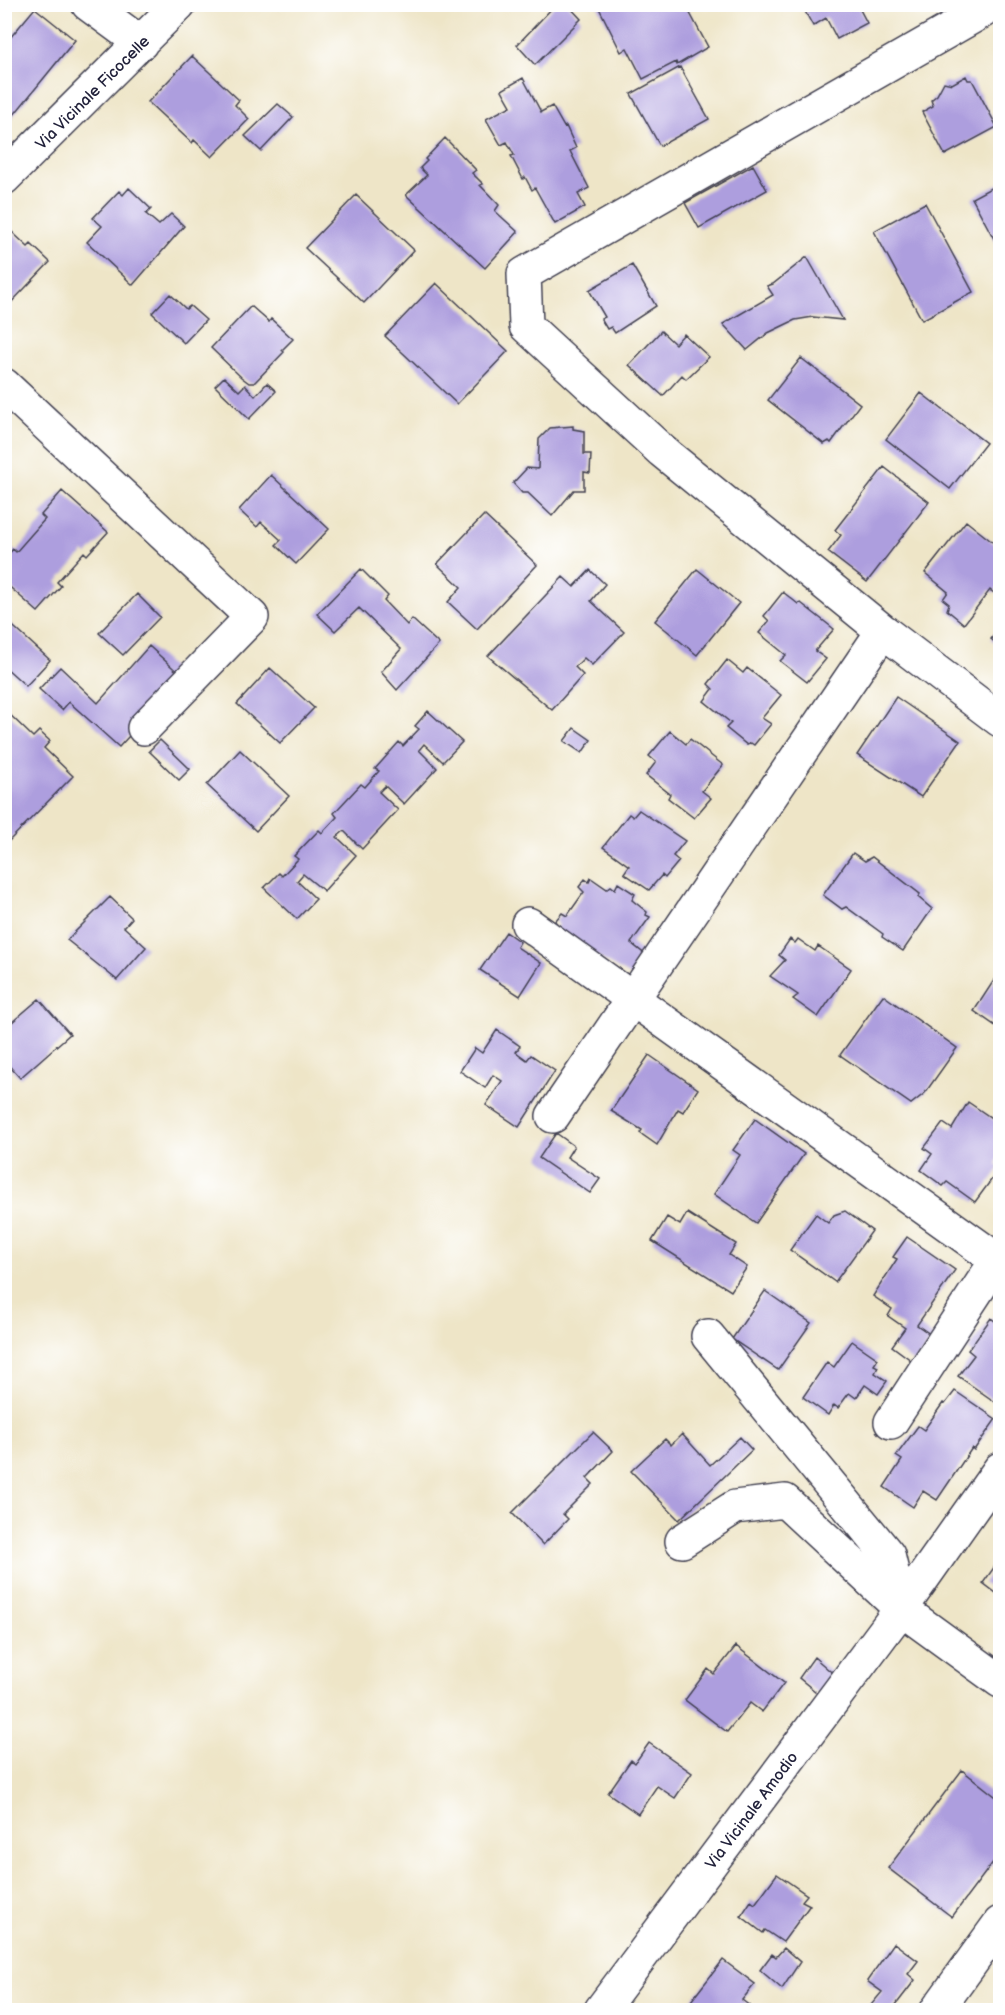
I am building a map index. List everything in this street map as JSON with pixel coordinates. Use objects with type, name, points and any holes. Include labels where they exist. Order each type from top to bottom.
[{"type":"street","points":[[88,4],[141,43]]},
{"type":"street","name":"Via Vicinale Ficocelle","points":[[4,178],[179,4]]},
{"type":"street","points":[[995,4],[524,274],[526,326],[662,451],[883,631],[1000,720]]},
{"type":"street","points":[[4,385],[252,617],[144,728]]},
{"type":"street","points":[[553,1116],[883,631]]},
{"type":"street","points":[[528,924],[999,1261],[891,1422]]},
{"type":"street","points":[[708,1336],[888,1555],[901,1609]]},
{"type":"street","name":"Via Vicinale Amodio","points":[[601,2010],[901,1609],[1000,1469]]},
{"type":"street","points":[[682,1541],[735,1507],[785,1501],[901,1609],[1000,1681]]},
{"type":"street","points":[[936,2010],[1000,1923]]},
{"type":"building","points":[[556,4],[567,4],[581,19],[535,65],[517,45]]},
{"type":"building","points":[[597,4],[685,4],[708,47],[677,65],[676,62],[643,79],[627,48],[621,52]]},
{"type":"building","points":[[801,4],[857,4],[867,23],[837,39],[826,18],[813,26]]},
{"type":"building","points":[[35,8],[75,40],[4,127],[4,45]]},
{"type":"building","points":[[192,56],[239,100],[235,105],[249,119],[212,157],[194,140],[192,143],[148,102]]},
{"type":"building","points":[[680,67],[709,119],[660,146],[631,94]]},
{"type":"building","points":[[966,76],[968,80],[972,80],[997,127],[945,155],[922,112],[933,106],[931,100],[937,95],[944,82],[952,84]]},
{"type":"building","points":[[523,78],[541,112],[552,106],[564,127],[566,126],[576,148],[570,151],[589,188],[578,194],[585,207],[555,224],[535,188],[532,190],[525,177],[523,179],[511,156],[514,155],[507,142],[501,145],[486,119],[511,106],[502,90]]},
{"type":"building","points":[[278,104],[293,117],[261,151],[245,136]]},
{"type":"building","points":[[445,138],[476,170],[472,173],[499,205],[495,211],[518,232],[485,268],[406,195],[427,175],[420,168],[427,161],[425,159]]},
{"type":"building","points":[[753,165],[767,190],[699,228],[685,203]]},
{"type":"building","points":[[1000,183],[1000,250],[972,198]]},
{"type":"building","points":[[129,188],[151,209],[146,214],[159,225],[171,214],[184,226],[133,285],[87,242],[102,226],[93,218],[119,191],[123,195]]},
{"type":"building","points":[[356,195],[414,250],[364,303],[305,248]]},
{"type":"building","points":[[925,203],[973,292],[922,320],[874,231]]},
{"type":"building","points":[[11,231],[28,247],[31,244],[50,262],[4,310],[4,238]]},
{"type":"building","points":[[807,257],[843,320],[813,317],[795,320],[768,333],[747,350],[723,324],[773,295],[767,286],[773,284]]},
{"type":"building","points":[[632,265],[656,306],[615,333],[611,327],[607,329],[601,319],[605,317],[589,290]]},
{"type":"building","points":[[436,283],[508,351],[457,404],[385,336]]},
{"type":"building","points":[[170,294],[186,309],[190,306],[206,320],[184,343],[152,313]]},
{"type":"building","points":[[251,306],[269,322],[271,319],[293,339],[282,350],[284,352],[254,383],[249,383],[241,377],[211,348]]},
{"type":"building","points":[[661,331],[675,344],[684,334],[709,357],[686,379],[682,375],[663,396],[629,365]]},
{"type":"building","points":[[801,358],[860,404],[831,443],[829,441],[824,444],[768,400]]},
{"type":"building","points":[[224,377],[239,391],[245,385],[255,396],[267,383],[276,391],[249,419],[215,386]]},
{"type":"building","points":[[921,393],[986,443],[950,489],[886,439]]},
{"type":"building","points":[[573,426],[573,429],[584,431],[584,454],[591,454],[590,473],[584,472],[584,490],[574,490],[552,516],[528,493],[522,493],[513,483],[527,468],[538,469],[539,439],[550,428]]},
{"type":"building","points":[[884,467],[929,502],[867,582],[828,552],[841,535],[835,530]]},
{"type":"building","points":[[271,475],[329,529],[296,564],[276,545],[281,540],[261,522],[257,527],[239,510]]},
{"type":"building","points":[[62,491],[108,532],[87,555],[84,552],[57,582],[61,586],[38,612],[4,582],[4,559],[13,549],[16,552],[45,519],[41,515]]},
{"type":"building","points":[[484,515],[537,565],[477,629],[448,602],[461,587],[437,564]]},
{"type":"building","points":[[966,521],[1000,548],[1000,584],[994,593],[990,590],[964,624],[947,610],[949,604],[943,599],[948,592],[925,573]]},
{"type":"building","points":[[361,569],[388,596],[384,601],[407,625],[412,619],[439,644],[397,690],[381,672],[401,649],[359,608],[335,631],[317,614]]},
{"type":"building","points":[[697,569],[739,603],[697,655],[655,621]]},
{"type":"building","points":[[590,570],[605,584],[591,601],[624,632],[592,665],[584,658],[575,667],[583,675],[552,710],[488,656],[563,577],[574,587]]},
{"type":"building","points":[[783,592],[834,629],[815,651],[826,659],[807,682],[780,661],[786,655],[759,633],[769,621],[764,616]]},
{"type":"building","points":[[137,594],[160,617],[123,655],[99,633]]},
{"type":"building","points":[[4,618],[50,660],[26,686],[4,666]]},
{"type":"building","points":[[1000,627],[1000,646],[991,639]]},
{"type":"building","points":[[149,646],[183,677],[119,747],[69,702],[62,710],[39,689],[60,667],[98,703]]},
{"type":"building","points":[[727,660],[743,673],[747,668],[781,695],[762,718],[771,724],[754,745],[751,743],[747,745],[726,728],[731,723],[704,701],[713,689],[708,684]]},
{"type":"building","points":[[270,668],[314,708],[280,743],[237,704]]},
{"type":"building","points":[[896,697],[960,741],[921,797],[857,755]]},
{"type":"building","points":[[4,709],[33,737],[39,731],[50,741],[44,748],[73,776],[4,846]]},
{"type":"building","points":[[428,711],[462,742],[443,762],[424,744],[419,750],[437,768],[404,804],[385,786],[379,792],[398,810],[362,849],[344,831],[337,837],[356,855],[324,891],[303,874],[297,881],[316,899],[297,919],[264,888],[279,873],[282,876],[298,859],[294,856],[319,830],[322,833],[337,817],[334,813],[361,784],[365,787],[379,771],[375,769],[399,742],[403,746],[419,729],[415,726]]},
{"type":"building","points":[[574,728],[591,740],[582,753],[564,741]]},
{"type":"building","points":[[670,731],[686,744],[690,739],[723,765],[702,791],[711,798],[694,818],[668,798],[670,794],[646,775],[656,762],[649,756]]},
{"type":"building","points":[[160,740],[190,769],[179,780],[149,751]]},
{"type":"building","points":[[240,750],[289,796],[256,831],[207,785]]},
{"type":"building","points":[[639,810],[685,841],[673,856],[679,861],[665,878],[662,875],[649,890],[624,873],[629,866],[603,847],[629,814],[633,817]]},
{"type":"building","points":[[853,853],[865,861],[872,857],[920,894],[918,897],[932,909],[903,951],[846,907],[842,909],[823,895]]},
{"type":"building","points":[[591,878],[607,889],[611,886],[615,889],[618,883],[635,894],[632,900],[650,917],[631,943],[647,956],[632,977],[554,931],[558,925],[555,921],[562,913],[567,916],[584,892],[579,887],[585,879],[589,882]]},
{"type":"building","points":[[110,897],[132,918],[124,927],[146,947],[117,980],[67,940]]},
{"type":"building","points":[[506,932],[520,942],[517,947],[541,963],[520,996],[480,970]]},
{"type":"building","points":[[790,939],[795,943],[798,939],[815,951],[818,946],[851,969],[818,1017],[793,999],[798,995],[770,976],[785,960],[779,955]]},
{"type":"building","points":[[1000,971],[1000,1029],[974,1011]]},
{"type":"building","points":[[883,995],[957,1048],[925,1093],[911,1104],[840,1055]]},
{"type":"building","points":[[39,999],[70,1034],[20,1078],[4,1060],[4,1029]]},
{"type":"building","points":[[497,1030],[520,1046],[516,1052],[527,1060],[531,1055],[555,1071],[519,1127],[486,1105],[502,1081],[493,1075],[485,1088],[460,1071],[475,1048],[482,1053]]},
{"type":"building","points":[[649,1055],[698,1089],[683,1112],[678,1109],[657,1145],[640,1133],[642,1130],[611,1111]]},
{"type":"building","points":[[968,1102],[1000,1124],[998,1146],[1000,1156],[996,1163],[1000,1168],[975,1202],[947,1182],[943,1186],[921,1170],[932,1154],[924,1148],[943,1123],[952,1129]]},
{"type":"building","points":[[755,1119],[804,1154],[756,1223],[714,1194],[740,1155],[733,1150]]},
{"type":"building","points":[[556,1133],[574,1146],[567,1157],[600,1179],[590,1193],[539,1158]]},
{"type":"building","points":[[845,1211],[872,1231],[835,1282],[790,1250],[816,1214],[828,1223],[834,1215]]},
{"type":"building","points":[[687,1213],[736,1244],[729,1255],[747,1267],[731,1291],[652,1241],[667,1217],[680,1225]]},
{"type":"building","points":[[907,1237],[955,1270],[917,1325],[934,1337],[915,1363],[892,1346],[905,1328],[888,1316],[892,1309],[873,1296],[897,1259],[893,1257]]},
{"type":"building","points":[[765,1291],[811,1323],[778,1370],[732,1339]]},
{"type":"building","points":[[1000,1316],[1000,1400],[998,1404],[958,1376],[974,1355],[968,1350],[991,1318],[996,1322]]},
{"type":"building","points":[[852,1341],[878,1359],[874,1365],[878,1367],[875,1373],[887,1381],[878,1394],[865,1385],[856,1398],[849,1393],[838,1408],[834,1405],[828,1415],[803,1397],[827,1362],[834,1367]]},
{"type":"building","points":[[955,1391],[996,1419],[974,1450],[972,1448],[937,1500],[923,1491],[913,1507],[884,1487],[902,1460],[896,1456],[918,1426],[924,1430],[943,1403],[945,1404]]},
{"type":"building","points":[[593,1432],[613,1451],[587,1478],[593,1484],[563,1514],[568,1519],[543,1545],[512,1513]]},
{"type":"building","points":[[682,1434],[710,1465],[740,1437],[752,1450],[679,1520],[631,1471],[665,1439],[671,1445]]},
{"type":"building","points":[[1000,1559],[1000,1596],[983,1583]]},
{"type":"building","points":[[736,1646],[784,1683],[762,1712],[750,1703],[727,1732],[685,1700],[708,1669],[714,1674]]},
{"type":"building","points":[[814,1657],[837,1677],[821,1696],[799,1678]]},
{"type":"building","points":[[649,1743],[692,1773],[675,1798],[657,1786],[638,1814],[608,1793],[631,1760],[635,1763]]},
{"type":"building","points":[[962,1770],[1000,1800],[1000,1853],[952,1917],[888,1868]]},
{"type":"building","points":[[777,1874],[807,1895],[802,1901],[810,1905],[783,1942],[765,1930],[763,1933],[741,1916],[751,1901],[755,1904]]},
{"type":"building","points":[[894,1943],[918,1961],[908,1974],[915,1980],[892,2010],[878,2010],[871,2005],[882,1992],[867,1981]]},
{"type":"building","points":[[784,1948],[800,1962],[782,1989],[760,1970],[772,1954],[776,1957]]},
{"type":"building","points":[[723,1960],[755,1984],[742,2000],[755,2010],[684,2010]]},
{"type":"building","points":[[466,2005],[474,2010],[462,2010]]}]
